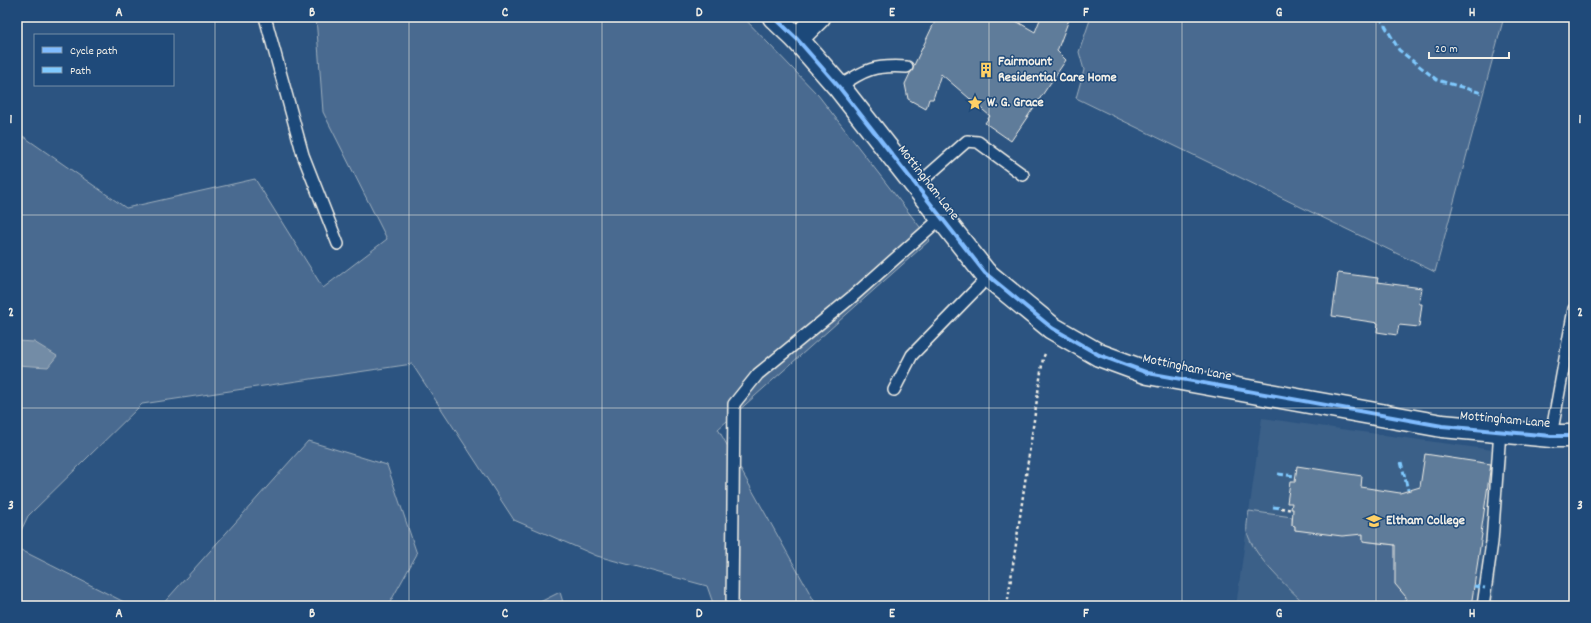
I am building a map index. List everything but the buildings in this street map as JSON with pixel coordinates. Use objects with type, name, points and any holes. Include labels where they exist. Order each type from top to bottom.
[{"type":"street","name":"Mottingham Lane","points":[[774,17],[797,39],[839,87],[988,277],[1052,328],[1099,355],[1148,373],[1442,426],[1551,436],[1574,436]]},
{"type":"street","points":[[797,39],[819,17]]},
{"type":"lane","points":[[265,17],[303,155],[338,244]]},
{"type":"lane","points":[[839,87],[856,75],[870,68],[887,66],[907,67]]},
{"type":"lane","points":[[916,186],[967,141],[978,142],[1023,175]]},
{"type":"lane","points":[[732,606],[734,404],[758,374],[852,297],[942,218]]},
{"type":"lane","points":[[894,390],[912,356],[988,277]]},
{"type":"lane","points":[[1551,436],[1574,309]]},
{"type":"lane","points":[[1483,606],[1492,542],[1500,431]]},
{"type":"path","points":[[1007,606],[1043,358],[1046,351]]},
{"type":"path","points":[[1281,508],[1293,510]]},
{"type":"shaded area","points":[[316,17],[743,17],[818,95],[930,240],[718,429],[817,606],[714,606],[707,586],[597,556],[514,520],[412,364],[142,404],[28,516],[17,539],[17,132],[126,208],[255,179],[323,288],[387,239],[323,112]]},
{"type":"shaded area","points":[[1091,17],[1504,17],[1435,272],[1076,98],[1084,70],[1079,52]]},
{"type":"shaded area","points":[[17,341],[34,342],[57,356],[48,367],[17,365]]},
{"type":"shaded area","name":"Eltham College","points":[[1262,418],[1507,452],[1493,606],[1236,606]]},
{"type":"shaded area","points":[[308,441],[387,465],[417,554],[388,606],[161,606]]},
{"type":"shaded area","points":[[1249,511],[1292,517],[1292,525],[1295,526],[1295,530],[1363,533],[1363,541],[1402,546],[1409,601],[1404,606],[1307,606],[1282,582],[1257,552],[1247,532]]},
{"type":"shaded area","points":[[17,548],[132,606],[17,606]]},
{"type":"shaded area","points":[[560,592],[564,606],[532,606]]},
{"type":"marked path","points":[[1380,17],[1399,50],[1437,80],[1482,93]]},
{"type":"marked path","points":[[1401,462],[1408,490]]},
{"type":"marked path","points":[[1278,474],[1296,476]]},
{"type":"marked path","points":[[1273,507],[1281,508]]},
{"type":"marked path","points":[[1474,586],[1485,588]]},
{"type":"cycle path","points":[[774,17],[797,39],[839,87],[985,273],[1052,328],[1099,355],[1148,373],[1442,426],[1551,436],[1574,436]]},
{"type":"place","name":"Fairmount Residential Care Home","points":[[986,70]]},
{"type":"place","name":"W. G. Grace","points":[[975,103]]},
{"type":"place","name":"Eltham College","points":[[1374,521]]}]
